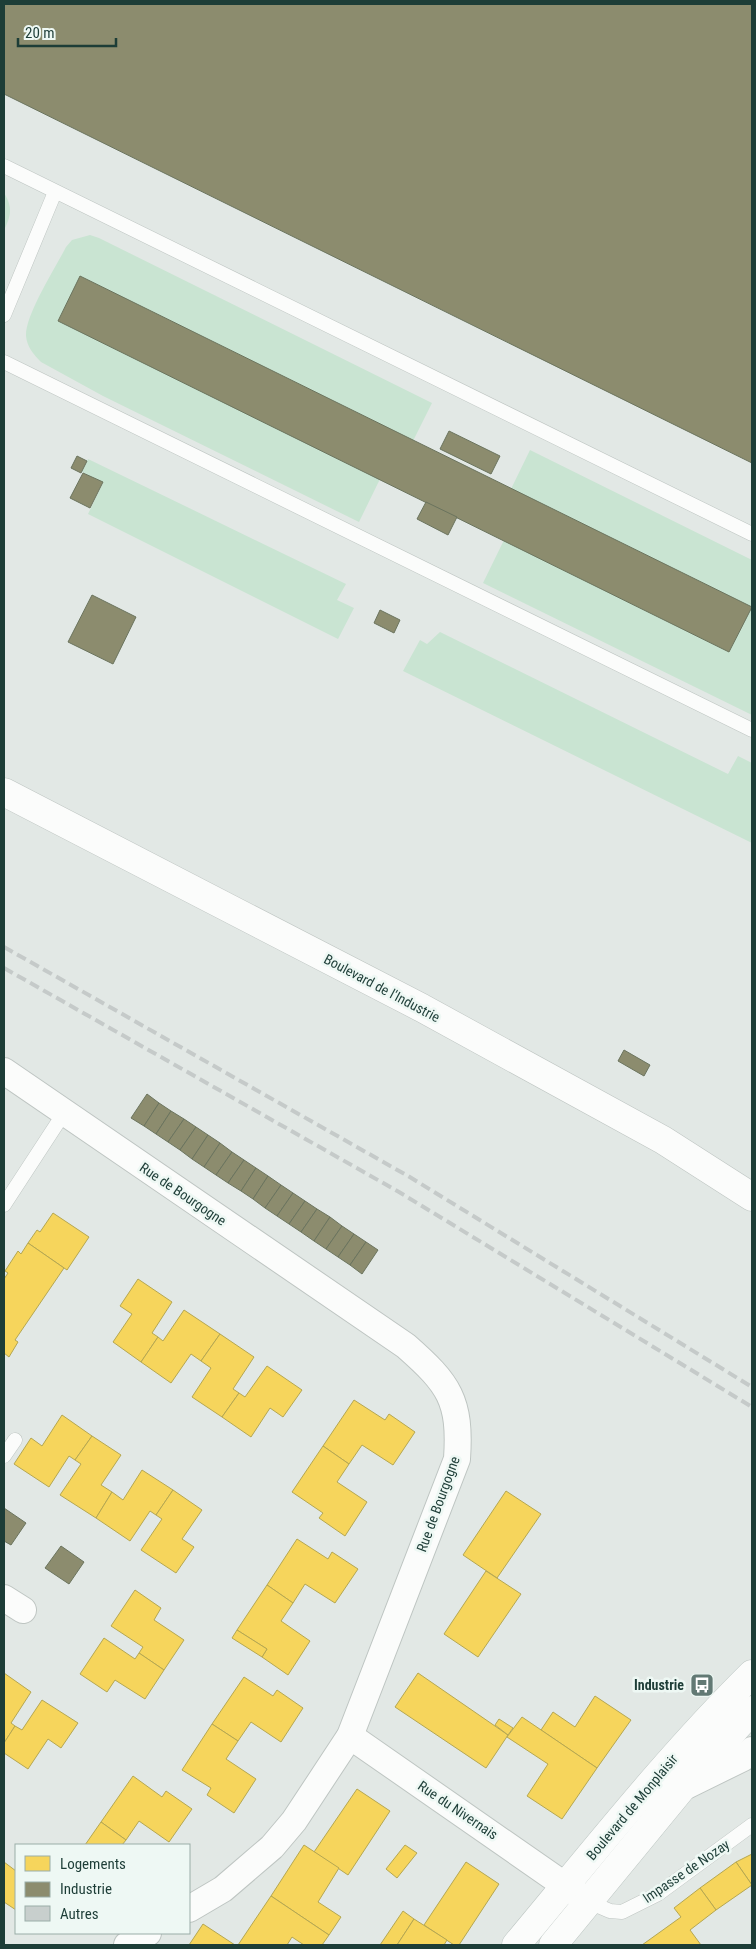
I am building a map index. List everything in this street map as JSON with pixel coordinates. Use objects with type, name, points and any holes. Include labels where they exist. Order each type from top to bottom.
[{"type":"street","name":"Boulevard de l'Industrie","points":[[4,792],[422,1008],[662,1140],[752,1197]]},
{"type":"street","name":"Rue de Bourgogne","points":[[4,1071],[406,1346],[437,1373],[453,1400],[459,1434],[457,1459],[350,1736],[294,1821],[272,1847],[223,1889],[190,1908]]},
{"type":"street","name":"Boulevard de Monplaisir","points":[[516,1945],[655,1778],[752,1674]]},
{"type":"street","name":"Boulevard de Monplaisir","points":[[553,1945],[681,1789],[752,1710]]},
{"type":"street","name":"Rue du Nivernais","points":[[350,1736],[543,1868],[565,1887],[590,1902]]},
{"type":"street","name":"Boulevard de Monplaisir","points":[[681,1789],[742,1758],[752,1750]]},
{"type":"street","points":[[127,1945],[146,1934]]},
{"type":"lane","points":[[4,166],[55,192],[120,221],[235,280],[752,534]]},
{"type":"lane","points":[[4,315],[55,192]]},
{"type":"lane","points":[[4,362],[752,730]]},
{"type":"lane","points":[[4,1205],[64,1113]]},
{"type":"lane","points":[[4,1456],[15,1440]]},
{"type":"lane","name":"Impasse de Nozay","points":[[590,1902],[610,1911],[622,1912],[658,1894],[752,1825]]},
{"type":"green space","points":[[4,193],[9,203],[10,212],[4,230]]},
{"type":"green space","points":[[90,235],[432,403],[413,441],[380,479],[359,522],[103,396],[38,359],[31,351],[26,336],[30,316],[66,247],[72,240]]},
{"type":"green space","points":[[530,450],[752,560],[752,715],[483,583],[504,540],[511,489]]},
{"type":"green space","points":[[88,459],[346,584],[337,600],[354,608],[338,639],[88,514],[103,483],[82,472]]},
{"type":"green space","points":[[440,632],[728,774],[738,756],[752,763],[752,843],[403,671],[420,640],[427,644]]},
{"type":"building: Logements","points":[[53,1213],[89,1237],[67,1270],[28,1243],[37,1230],[40,1232]]},
{"type":"building: Logements","points":[[28,1243],[64,1268],[15,1340],[18,1342],[9,1357],[4,1353],[4,1279],[8,1273],[5,1271],[18,1251],[21,1254]]},
{"type":"building: Logements","points":[[138,1279],[172,1302],[152,1333],[158,1337],[141,1362],[113,1342],[132,1314],[120,1306]]},
{"type":"building: Logements","points":[[184,1310],[220,1334],[201,1361],[191,1354],[171,1383],[141,1362],[158,1337],[163,1341]]},
{"type":"building: Logements","points":[[220,1334],[254,1357],[233,1389],[239,1393],[222,1417],[192,1397],[211,1368],[201,1361]]},
{"type":"building: Logements","points":[[267,1366],[302,1390],[283,1417],[270,1408],[251,1437],[222,1417],[239,1393],[245,1397]]},
{"type":"building: Logements","points":[[354,1400],[385,1420],[389,1414],[415,1432],[393,1465],[362,1445],[349,1464],[323,1446]]},
{"type":"building: Logements","points":[[62,1415],[92,1436],[75,1460],[69,1456],[49,1487],[14,1464],[31,1438],[42,1446]]},
{"type":"building: Logements","points":[[92,1436],[121,1455],[101,1485],[112,1492],[96,1518],[60,1495],[81,1464],[75,1460]]},
{"type":"building: Logements","points":[[323,1446],[349,1464],[337,1482],[367,1502],[345,1536],[319,1518],[323,1513],[292,1492]]},
{"type":"building: Logements","points":[[142,1470],[173,1490],[156,1515],[150,1511],[130,1541],[96,1518],[112,1492],[123,1500]]},
{"type":"building: Logements","points":[[173,1490],[202,1510],[182,1539],[194,1547],[176,1573],[141,1550],[162,1519],[156,1515]]},
{"type":"building: Logements","points":[[506,1491],[541,1514],[497,1578],[463,1555]]},
{"type":"building: Logements","points":[[297,1539],[328,1559],[332,1552],[358,1569],[335,1603],[305,1584],[293,1603],[267,1585]]},
{"type":"building: Logements","points":[[486,1571],[521,1594],[478,1657],[444,1634]]},
{"type":"building: Logements","points":[[267,1585],[293,1603],[281,1621],[310,1641],[288,1675],[262,1657],[267,1649],[237,1630]]},
{"type":"building: Logements","points":[[135,1590],[161,1608],[154,1620],[184,1640],[164,1670],[139,1653],[143,1647],[111,1626]]},
{"type":"building: Logements","points":[[237,1630],[267,1649],[262,1657],[232,1638]]},
{"type":"building: Logements","points":[[104,1638],[135,1659],[139,1653],[164,1670],[145,1699],[115,1680],[107,1692],[80,1674]]},
{"type":"building: Logements","points":[[4,1673],[31,1692],[11,1723],[15,1726],[4,1743]]},
{"type":"building: Logements","points":[[418,1673],[508,1735],[486,1768],[395,1707]]},
{"type":"building: Logements","points":[[244,1677],[273,1696],[277,1690],[303,1708],[281,1742],[251,1722],[238,1741],[212,1724]]},
{"type":"building: Logements","points":[[595,1696],[631,1720],[597,1768],[541,1730],[553,1712],[575,1727]]},
{"type":"building: Logements","points":[[42,1700],[78,1723],[61,1748],[48,1739],[28,1769],[4,1753],[4,1743],[15,1726],[22,1730]]},
{"type":"building: Logements","points":[[522,1717],[597,1768],[562,1819],[527,1796],[548,1764],[507,1737]]},
{"type":"building: Logements","points":[[499,1719],[513,1728],[508,1735],[495,1725]]},
{"type":"building: Logements","points":[[212,1724],[238,1741],[226,1759],[256,1779],[234,1813],[207,1795],[211,1788],[182,1770]]},
{"type":"building: Logements","points":[[133,1776],[162,1797],[166,1791],[192,1809],[169,1842],[139,1821],[126,1840],[101,1822]]},
{"type":"building: Logements","points":[[357,1789],[390,1811],[348,1875],[314,1852]]},
{"type":"building: Logements","points":[[101,1822],[126,1840],[123,1844],[86,1844]]},
{"type":"building: Logements","points":[[304,1845],[339,1868],[318,1902],[341,1917],[329,1935],[271,1896]]},
{"type":"building: Logements","points":[[405,1845],[417,1853],[397,1878],[386,1869]]},
{"type":"building: Logements","points":[[752,1854],[752,1885],[736,1862]]},
{"type":"building: Logements","points":[[4,1862],[15,1870],[15,1909],[4,1902]]},
{"type":"building: Logements","points":[[466,1862],[499,1884],[459,1945],[454,1945],[424,1925]]},
{"type":"building: Logements","points":[[736,1862],[752,1885],[716,1910],[700,1888]]},
{"type":"building: Logements","points":[[700,1888],[716,1910],[690,1930],[701,1945],[642,1945],[681,1917],[674,1908]]},
{"type":"building: Logements","points":[[271,1896],[329,1935],[322,1945],[304,1945],[292,1937],[287,1945],[238,1945]]},
{"type":"building: Logements","points":[[403,1911],[414,1919],[397,1945],[380,1945]]},
{"type":"building: Logements","points":[[414,1919],[447,1940],[444,1945],[397,1945]]},
{"type":"building: Logements","points":[[203,1924],[235,1945],[189,1945]]},
{"type":"building: Industrie","points":[[4,4],[752,4],[752,463],[4,94]]},
{"type":"building: Industrie","points":[[80,276],[752,607],[729,652],[58,321]]},
{"type":"building: Industrie","points":[[449,431],[500,456],[491,474],[440,449]]},
{"type":"building: Industrie","points":[[77,456],[87,461],[81,473],[71,468]]},
{"type":"building: Industrie","points":[[83,473],[103,482],[90,508],[70,498]]},
{"type":"building: Industrie","points":[[426,502],[457,517],[448,535],[417,519]]},
{"type":"building: Industrie","points":[[92,595],[136,617],[113,664],[68,642]]},
{"type":"building: Industrie","points":[[380,610],[400,620],[394,633],[374,623]]},
{"type":"building: Industrie","points":[[624,1050],[650,1065],[644,1076],[618,1061]]},
{"type":"building: Industrie","points":[[147,1094],[159,1103],[144,1126],[131,1118]]},
{"type":"building: Industrie","points":[[159,1103],[171,1111],[156,1134],[144,1126]]},
{"type":"building: Industrie","points":[[171,1111],[184,1119],[168,1142],[156,1134]]},
{"type":"building: Industrie","points":[[184,1119],[196,1127],[180,1150],[168,1142]]},
{"type":"building: Industrie","points":[[196,1127],[208,1135],[192,1159],[180,1150]]},
{"type":"building: Industrie","points":[[208,1135],[220,1143],[204,1167],[192,1159]]},
{"type":"building: Industrie","points":[[220,1143],[232,1152],[216,1175],[204,1167]]},
{"type":"building: Industrie","points":[[232,1152],[244,1160],[228,1183],[216,1175]]},
{"type":"building: Industrie","points":[[244,1160],[256,1168],[241,1191],[228,1183]]},
{"type":"building: Industrie","points":[[256,1168],[268,1176],[253,1199],[241,1191]]},
{"type":"building: Industrie","points":[[268,1176],[281,1185],[265,1208],[253,1199]]},
{"type":"building: Industrie","points":[[281,1185],[293,1193],[277,1216],[265,1208]]},
{"type":"building: Industrie","points":[[293,1193],[305,1201],[289,1224],[277,1216]]},
{"type":"building: Industrie","points":[[305,1201],[317,1209],[301,1232],[289,1224]]},
{"type":"building: Industrie","points":[[317,1209],[330,1217],[314,1241],[301,1232]]},
{"type":"building: Industrie","points":[[330,1217],[342,1226],[326,1249],[314,1241]]},
{"type":"building: Industrie","points":[[342,1226],[354,1234],[338,1257],[326,1249]]},
{"type":"building: Industrie","points":[[354,1234],[366,1242],[350,1265],[338,1257]]},
{"type":"building: Industrie","points":[[366,1242],[378,1250],[362,1274],[350,1265]]},
{"type":"building: Industrie","points":[[4,1508],[26,1523],[11,1545],[4,1541]]},
{"type":"building: Industrie","points":[[61,1546],[84,1562],[69,1584],[45,1568]]},
{"type":"building: Autres","points":[[705,1676],[711,1680],[699,1694],[693,1690]]},
{"type":"railway","points":[[4,947],[408,1176],[752,1387]]},
{"type":"railway","points":[[4,968],[399,1192],[752,1407]]},
{"type":"place","name":"Industrie","points":[[702,1685]]}]
